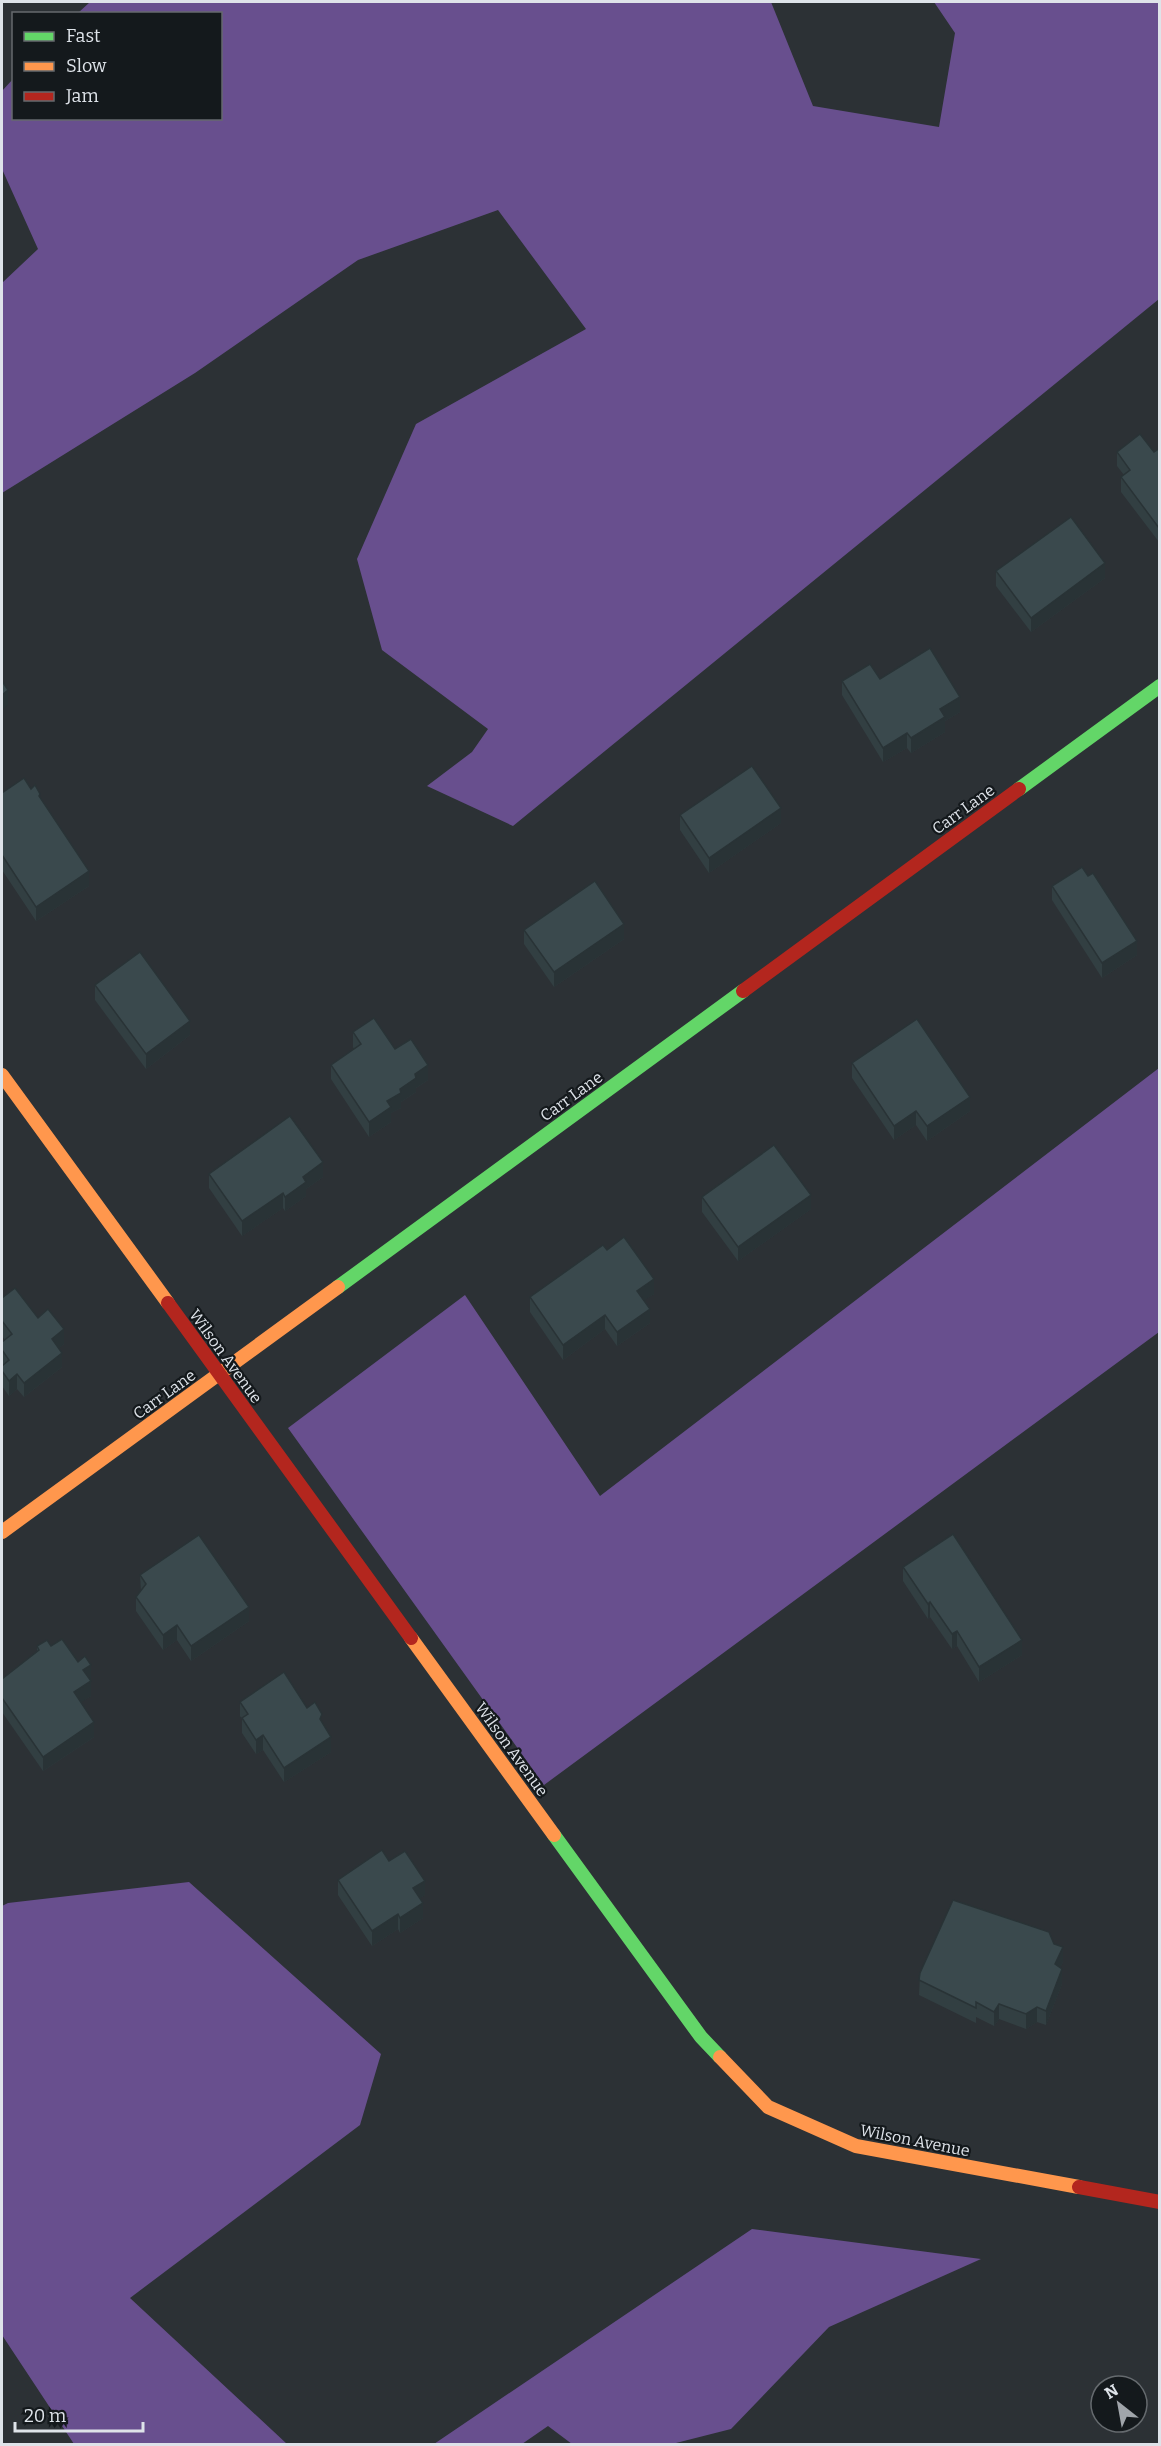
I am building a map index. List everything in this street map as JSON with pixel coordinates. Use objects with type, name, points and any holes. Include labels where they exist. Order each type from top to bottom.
[{"type":"street","name":"Carr Lane","points":[[2,1532],[1160,687]]},
{"type":"street","name":"Wilson Avenue","points":[[2,1075],[701,2037],[768,2107],[856,2146],[1160,2202]]},
{"type":"shaded area","points":[[90,2],[771,2],[813,106],[939,127],[955,33],[934,2],[1159,2],[1159,299],[513,826],[427,786],[472,752],[488,729],[382,650],[357,559],[416,424],[586,329],[498,210],[358,260],[195,373],[2,493],[2,283],[38,249],[2,169],[2,91],[12,80],[12,120],[222,120],[222,12],[79,12]]},
{"type":"shaded area","points":[[1159,1068],[1159,1332],[544,1785],[288,1428],[465,1295],[600,1496]]},
{"type":"shaded area","points":[[189,1882],[381,2054],[360,2125],[130,2298],[287,2444],[74,2444],[2,2335],[2,1906],[8,1903]]},
{"type":"shaded area","points":[[752,2229],[981,2259],[829,2327],[731,2429],[672,2444],[572,2444],[548,2426],[522,2444],[434,2444]]},
{"type":"building","points":[[1140,434],[1154,452],[1160,448],[1159,528],[1121,477],[1130,470],[1117,452]]},
{"type":"building","points":[[1071,517],[1105,563],[1031,618],[996,571]]},
{"type":"building","points":[[930,648],[960,697],[940,709],[945,717],[911,738],[907,733],[883,748],[842,681],[870,664],[880,679]]},
{"type":"building","points":[[2,681],[8,690],[2,695]]},
{"type":"building","points":[[752,766],[781,808],[709,858],[680,815]]},
{"type":"building","points":[[24,778],[31,789],[35,785],[39,796],[89,871],[36,907],[2,855],[2,793]]},
{"type":"building","points":[[1082,867],[1088,876],[1093,873],[1137,941],[1102,963],[1052,886]]},
{"type":"building","points":[[595,881],[624,924],[554,972],[524,930]]},
{"type":"building","points":[[140,952],[190,1021],[146,1054],[95,985]]},
{"type":"building","points":[[374,1018],[395,1049],[411,1039],[428,1065],[415,1074],[416,1078],[400,1089],[401,1093],[387,1101],[391,1107],[369,1122],[331,1065],[361,1044],[353,1032]]},
{"type":"building","points":[[917,1019],[970,1097],[927,1126],[916,1111],[894,1126],[852,1063]]},
{"type":"building","points":[[290,1116],[323,1162],[303,1177],[306,1182],[285,1197],[283,1193],[242,1221],[209,1174]]},
{"type":"building","points":[[774,1145],[811,1195],[738,1247],[702,1197]]},
{"type":"building","points":[[624,1237],[654,1279],[637,1291],[650,1309],[617,1332],[605,1315],[563,1345],[530,1297],[603,1245],[607,1250]]},
{"type":"building","points":[[15,1288],[38,1318],[48,1309],[64,1329],[52,1339],[62,1353],[24,1383],[17,1374],[9,1381],[2,1371],[2,1366],[9,1360],[2,1350],[2,1342],[12,1334],[2,1321],[2,1298]]},
{"type":"building","points":[[953,1534],[1022,1640],[979,1667],[957,1631],[952,1634],[903,1567]]},
{"type":"building","points":[[199,1535],[249,1607],[191,1646],[177,1625],[163,1635],[136,1597],[146,1584],[140,1575]]},
{"type":"building","points":[[62,1639],[78,1662],[85,1656],[91,1665],[83,1670],[91,1681],[74,1692],[94,1722],[43,1757],[2,1698],[2,1679],[39,1650],[37,1646],[47,1640],[51,1646]]},
{"type":"building","points":[[284,1672],[307,1708],[315,1702],[322,1714],[320,1719],[331,1737],[284,1768],[263,1735],[256,1740],[242,1718],[248,1714],[240,1702]]},
{"type":"building","points":[[382,1850],[389,1861],[405,1851],[425,1881],[413,1888],[423,1903],[400,1918],[398,1914],[372,1931],[338,1880]]},
{"type":"building","points":[[953,1900],[1049,1932],[1054,1944],[1063,1947],[1055,1964],[1062,1969],[1046,2011],[1037,2007],[1026,2014],[999,2004],[994,2012],[976,2002],[976,2008],[919,1980],[920,1973]]},
{"type":"traffic: fast","points":[[1019,789],[1160,686]]},
{"type":"traffic: fast","points":[[338,1287],[743,991]]},
{"type":"traffic: fast","points":[[554,1835],[701,2037],[720,2057]]},
{"type":"traffic: slow","points":[[2,1075],[168,1303]]},
{"type":"traffic: slow","points":[[2,1532],[338,1287]]},
{"type":"traffic: slow","points":[[411,1638],[554,1835]]},
{"type":"traffic: slow","points":[[720,2057],[768,2107],[856,2146],[1079,2187]]},
{"type":"traffic: jam","points":[[743,991],[1019,789]]},
{"type":"traffic: jam","points":[[168,1303],[411,1638]]},
{"type":"traffic: jam","points":[[1079,2187],[1160,2202]]}]
